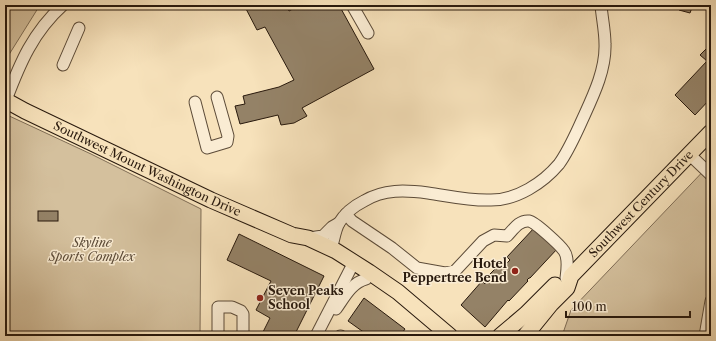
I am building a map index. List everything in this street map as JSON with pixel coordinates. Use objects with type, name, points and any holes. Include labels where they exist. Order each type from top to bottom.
[{"type":"main road","name":"Southwest Mount Washington Drive","points":[[5,100],[190,190],[292,235],[308,238],[331,249],[366,279],[413,315],[434,336]]},
{"type":"main road","name":"Southwest Century Drive","points":[[500,336],[526,314],[558,282],[569,277],[711,132]]},
{"type":"main road","name":"Southwest Mount Washington Drive","points":[[292,235],[306,247],[340,264],[352,266],[398,292],[450,336]]},
{"type":"main road","name":"Southwest Century Drive","points":[[524,336],[551,304],[567,288],[569,277]]},
{"type":"street","points":[[5,100],[22,58],[52,14],[62,5]]},
{"type":"street","points":[[352,5],[368,33]]},
{"type":"street","points":[[331,249],[339,223],[346,214],[354,206],[381,193],[395,190],[412,191],[492,200],[520,194],[546,178],[559,163],[572,142],[598,82],[604,64],[605,45],[601,5]]},
{"type":"street","points":[[63,65],[79,28]]},
{"type":"street","points":[[195,102],[207,148],[227,142],[228,136],[217,97]]},
{"type":"street","points":[[689,154],[711,175]]},
{"type":"street","points":[[346,214],[352,221],[392,248],[417,268],[445,273],[456,271],[483,241],[494,235],[506,236],[520,223],[529,221],[538,225],[565,252],[569,277]]},
{"type":"street","points":[[308,238],[323,236],[332,227],[339,223]]},
{"type":"street","points":[[316,336],[352,266]]},
{"type":"street","points":[[316,336],[351,288],[366,279]]},
{"type":"street","points":[[705,336],[709,327],[711,301]]},
{"type":"street","points":[[218,336],[218,307],[232,307],[241,311],[243,314],[243,336]]},
{"type":"green space","points":[[5,5],[40,5],[5,61]]},
{"type":"green space","name":"Skyline Sports Complex","points":[[5,114],[91,154],[201,209],[200,336],[5,336]]},
{"type":"green space","points":[[711,163],[711,336],[562,336],[571,310]]},
{"type":"building","points":[[244,5],[286,5],[289,11],[300,5],[339,5],[374,69],[302,108],[307,116],[294,123],[281,125],[278,115],[240,124],[235,106],[245,104],[243,96],[279,87],[294,80],[265,27],[257,30]]},
{"type":"building","points":[[680,5],[693,5],[690,13],[679,10]]},
{"type":"building","points":[[711,44],[711,98],[695,115],[675,95],[707,61],[700,55]]},
{"type":"building","points":[[38,211],[58,211],[58,221],[38,221]]},
{"type":"building","name":"Hotel Peppertree Bend","points":[[535,227],[558,248],[509,301],[508,300],[485,327],[461,305],[482,281],[485,284],[487,281],[485,279],[503,261],[506,264],[510,260],[507,257]]},
{"type":"building","points":[[239,234],[324,276],[294,336],[261,336],[270,318],[256,310],[271,281],[227,260]]},
{"type":"building","points":[[364,298],[405,329],[400,336],[369,336],[348,321]]},
{"type":"place","name":"Hotel Peppertree Bend","points":[[515,271]]},
{"type":"place","name":"Seven Peaks School","points":[[260,298]]}]
